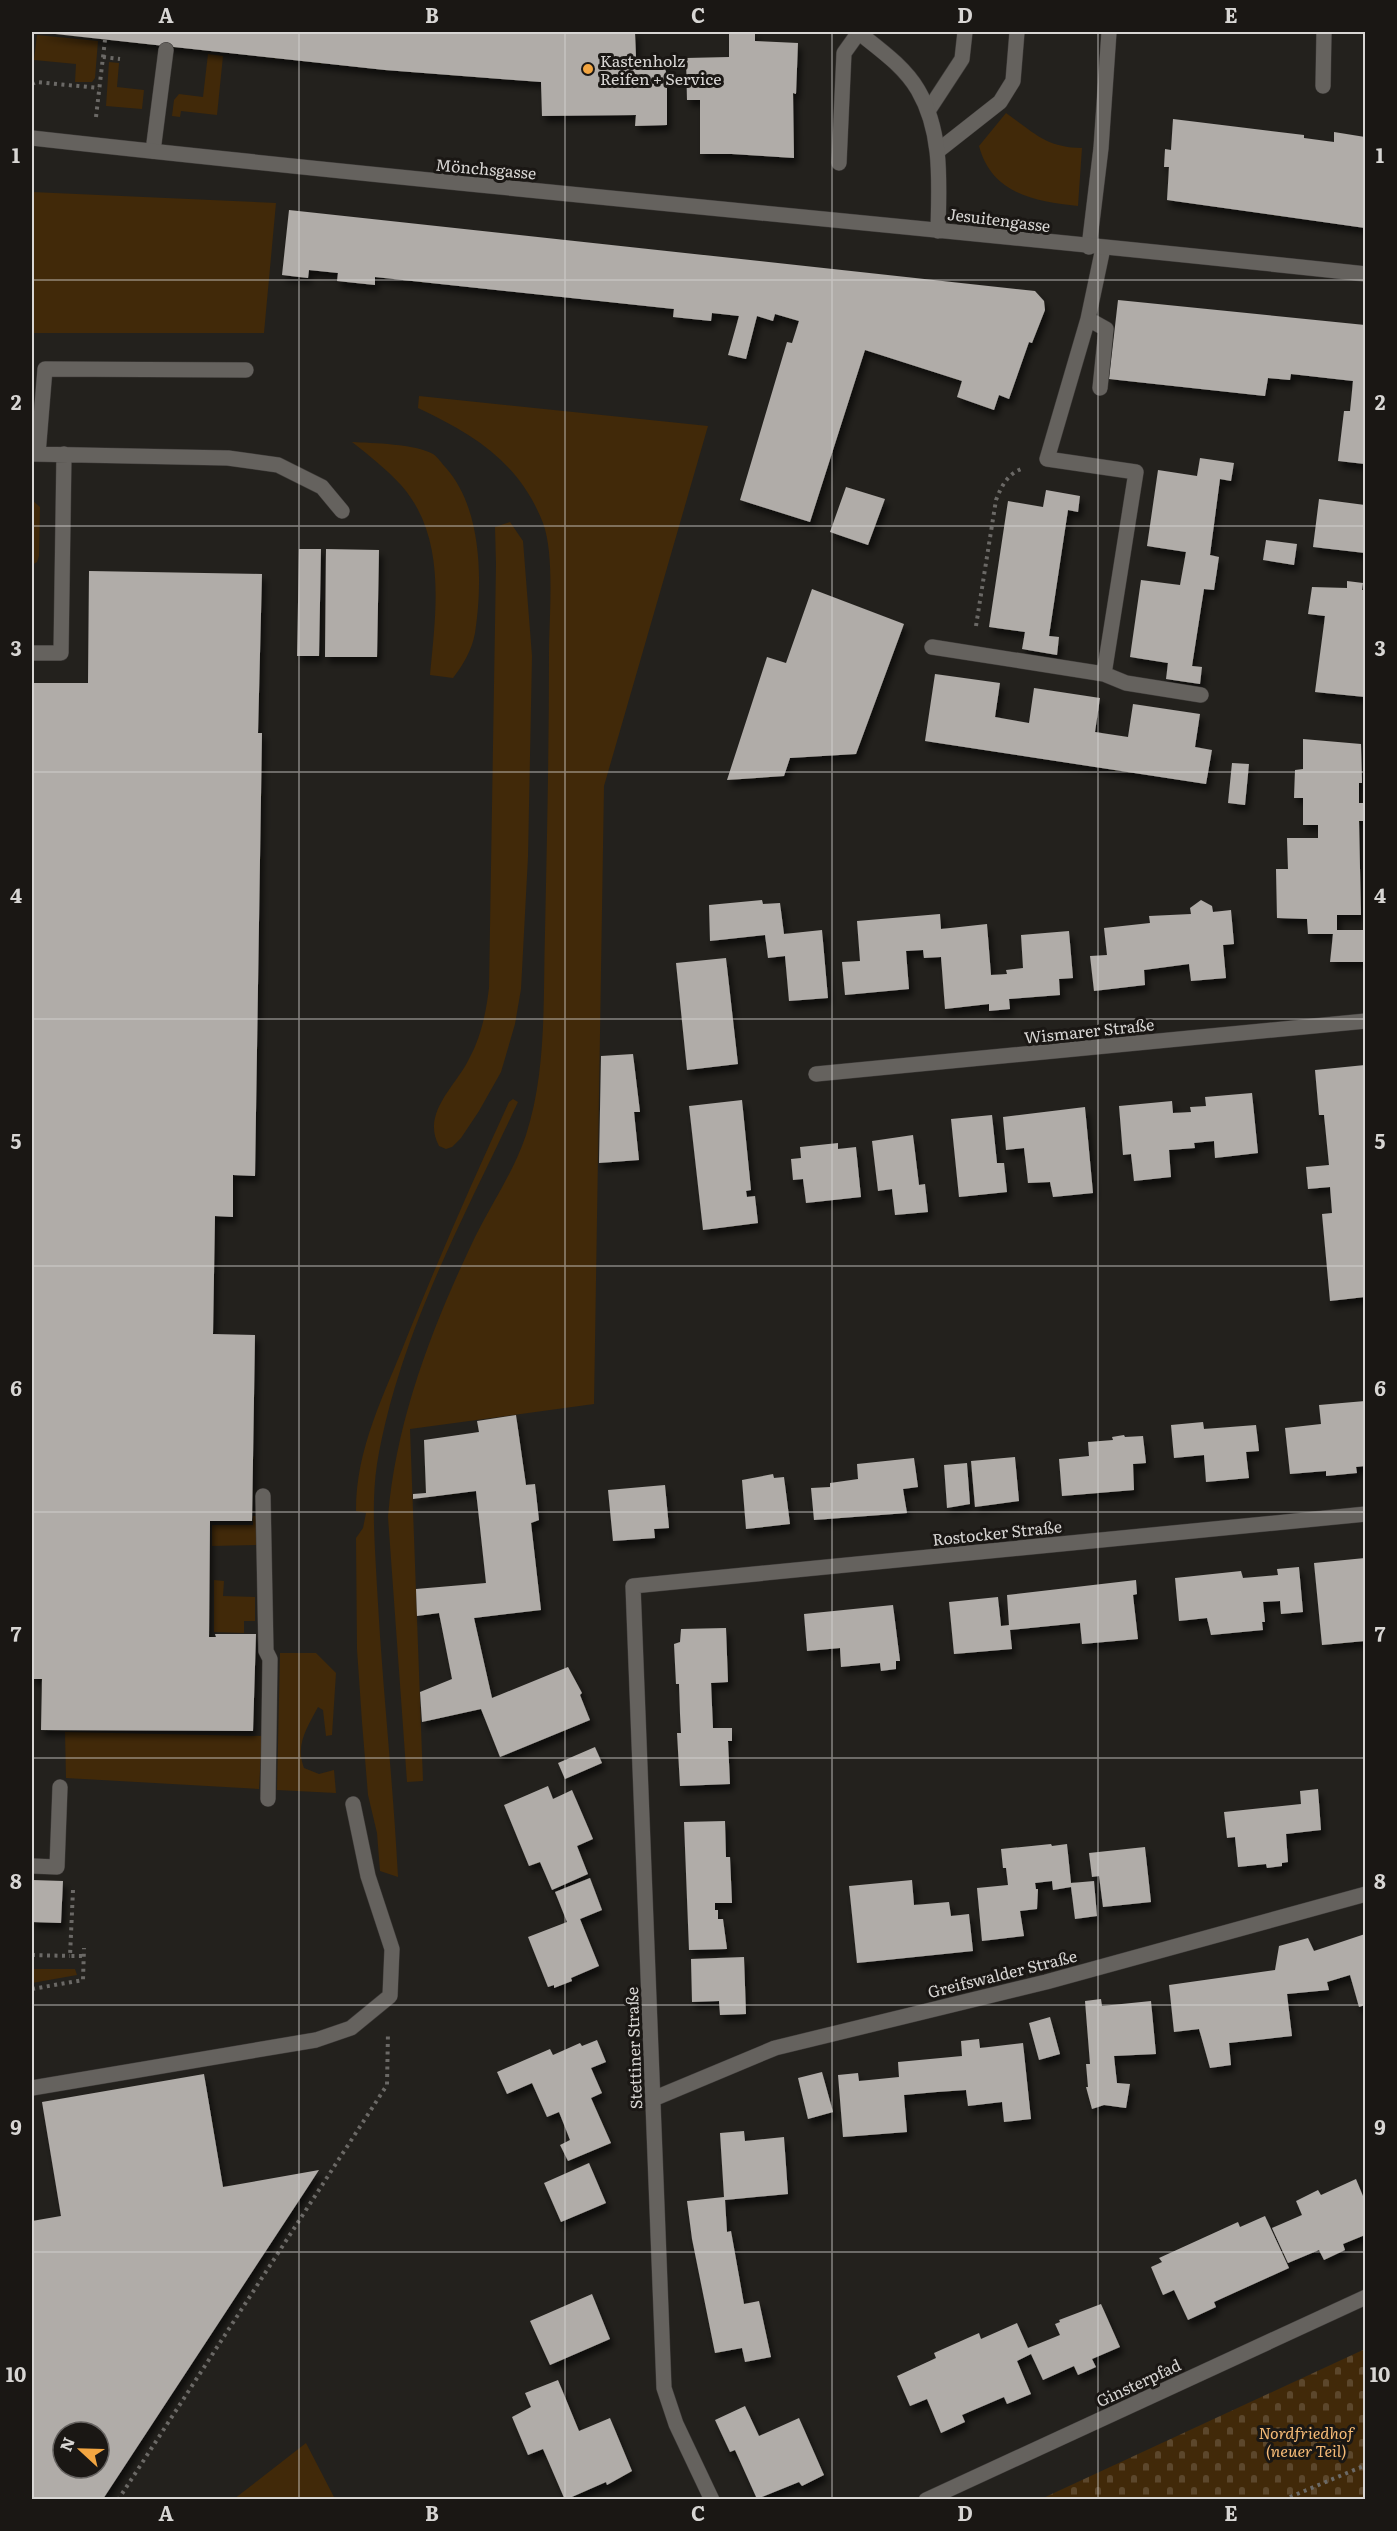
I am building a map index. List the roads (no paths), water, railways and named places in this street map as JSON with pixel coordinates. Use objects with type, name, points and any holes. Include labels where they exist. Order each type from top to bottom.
[{"type":"street","points":[[838,163],[844,53],[859,32]]},
{"type":"street","name":"Jesuitengasse","points":[[859,32],[899,66],[918,89],[928,111],[939,150],[938,231],[1365,274]]},
{"type":"street","points":[[928,111],[962,59],[965,32]]},
{"type":"street","points":[[939,150],[1000,102],[1013,81],[1017,32]]},
{"type":"street","points":[[1104,674],[1136,472],[1047,459],[1088,319],[1096,247],[1109,32]]},
{"type":"street","points":[[1323,86],[1324,32]]},
{"type":"street","points":[[153,151],[165,50]]},
{"type":"street","name":"Mönchsgasse","points":[[32,138],[380,176],[938,231]]},
{"type":"street","points":[[1088,319],[1106,329],[1100,388]]},
{"type":"street","points":[[246,370],[45,369],[35,454],[228,458],[278,465],[322,487],[342,511]]},
{"type":"street","points":[[32,653],[61,653],[64,454]]},
{"type":"street","points":[[932,647],[1104,674],[1126,683],[1201,694]]},
{"type":"street","name":"Wismarer Straße","points":[[816,1074],[1365,1021]]},
{"type":"street","points":[[264,1496],[266,1651],[270,1659],[268,1799]]},
{"type":"street","name":"Rostocker Straße","points":[[633,1586],[1365,1514]]},
{"type":"street","name":"Stettiner Straße","points":[[633,1586],[664,2388],[676,2424],[711,2499]]},
{"type":"street","points":[[32,1866],[57,1867],[60,1786]]},
{"type":"street","points":[[32,2088],[316,2040],[351,2028],[390,1996],[392,1949],[368,1876],[353,1804]]},
{"type":"street","name":"Greifswalder Straße","points":[[653,2099],[775,2048],[1047,1982],[1365,1894]]},
{"type":"street","name":"Ginsterpfad","points":[[926,2499],[1365,2297]]},
{"type":"place","name":"Kastenholz Reifen + Service","points":[[588,69]]},
{"type":"park label","name":"Nordfriedhof (neuer Teil)","points":[[1306,2441]]}]
